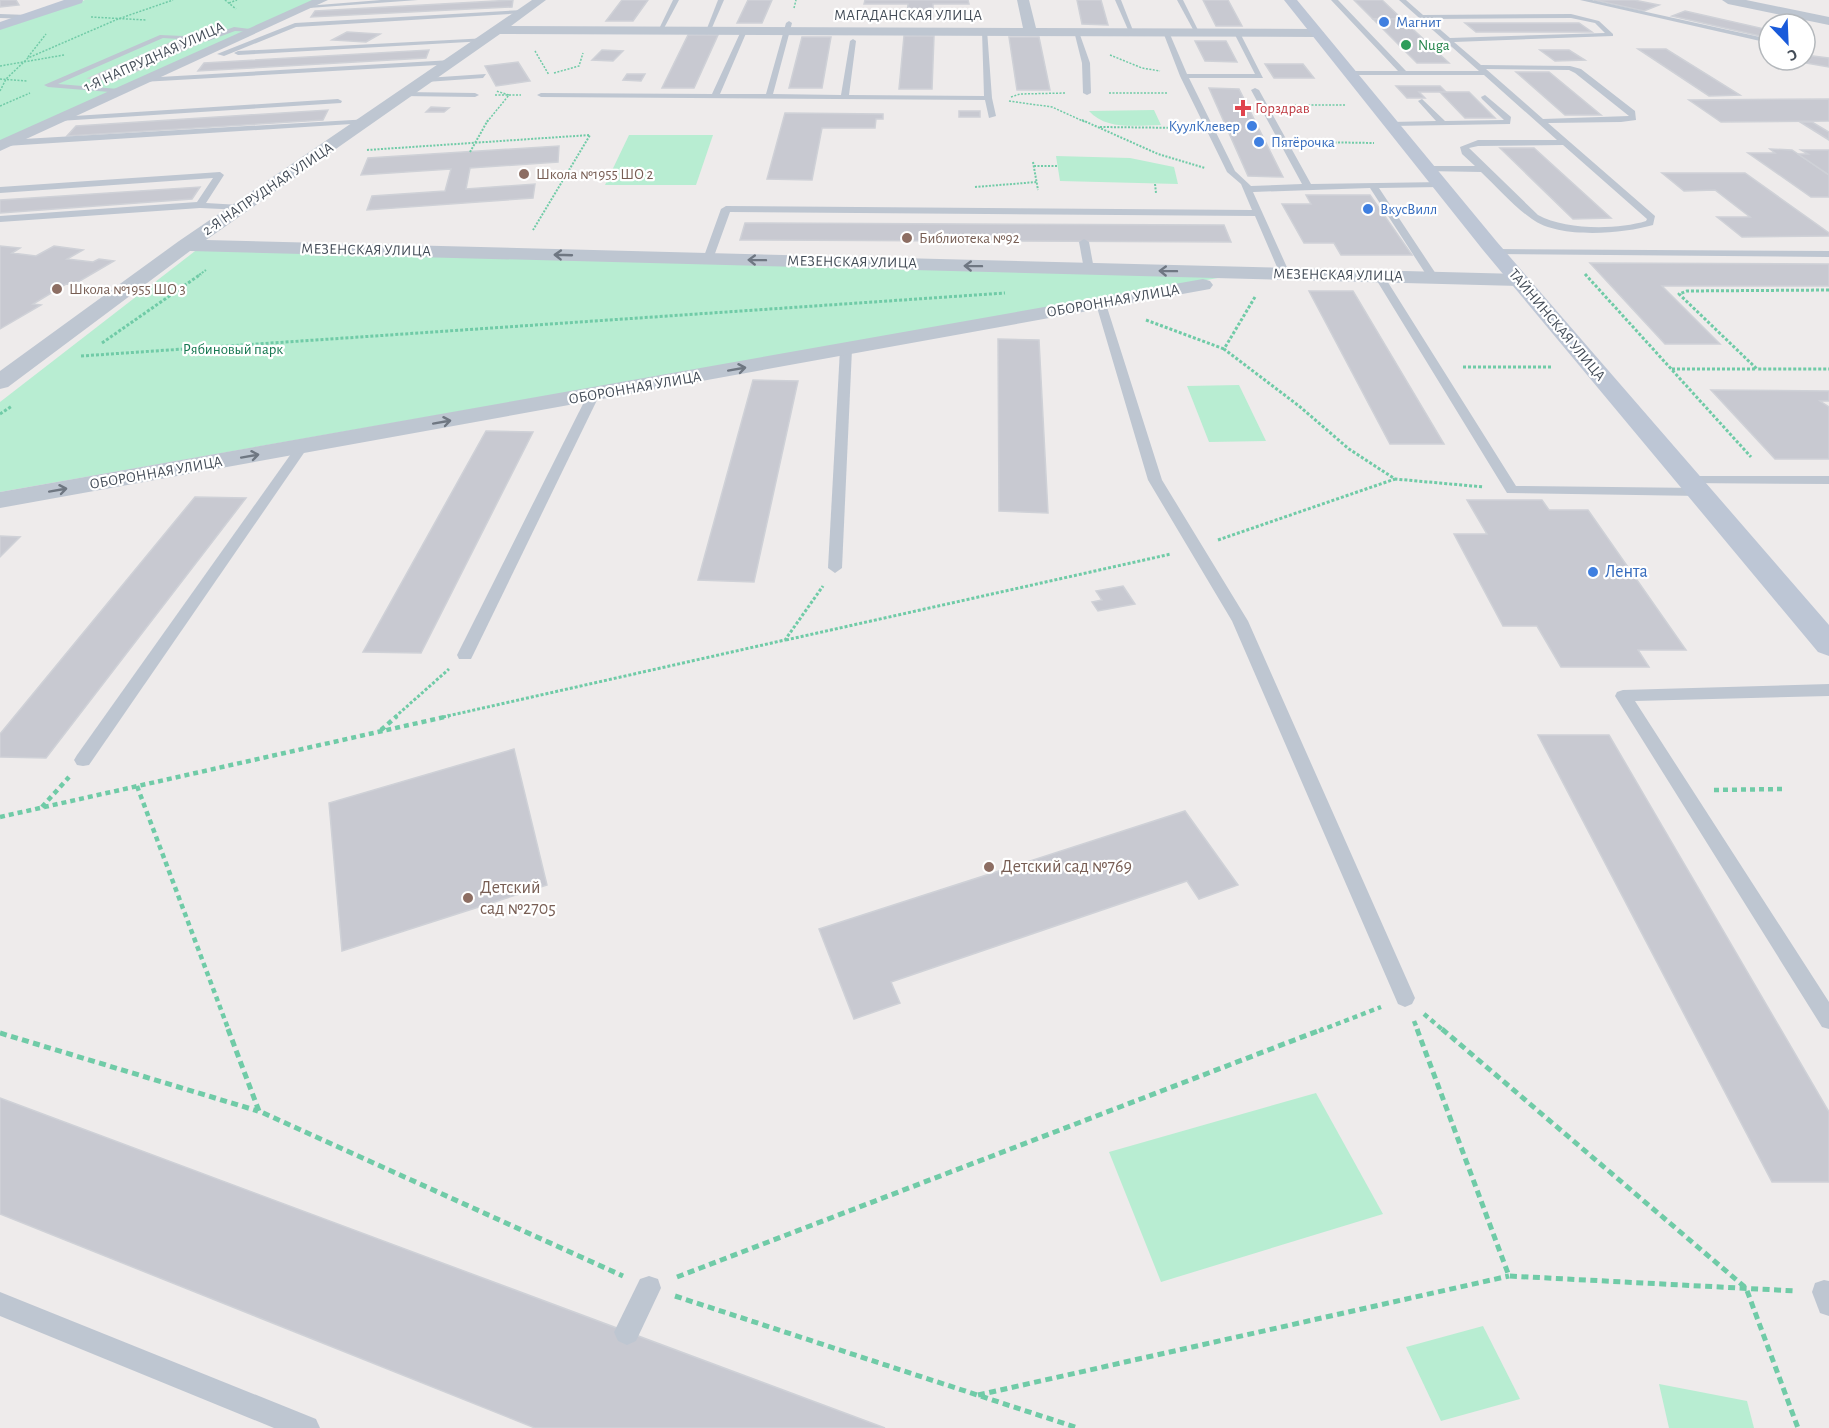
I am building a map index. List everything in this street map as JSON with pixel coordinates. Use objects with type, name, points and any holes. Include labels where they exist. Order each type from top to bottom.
[{"type":"main road","points":[[0,26],[77,0]]},
{"type":"main road","name":"ТАЙНИНСКАЯ УЛИЦА","points":[[1290,0],[1519,280],[1829,645]]},
{"type":"street","name":"2-Я НАПРУДНАЯ УЛИЦА","points":[[0,382],[186,245],[540,0]]},
{"type":"street","points":[[1023,0],[1030,32]]},
{"type":"street","points":[[1728,0],[1829,21]]},
{"type":"street","name":"1-Я НАПРУДНАЯ УЛИЦА","points":[[3,145],[316,3]]},
{"type":"street","name":"МАГАДАНСКАЯ УЛИЦА","points":[[492,34],[660,30],[744,31],[789,27],[1030,32],[1078,38],[1132,32],[1317,33]]},
{"type":"street","name":"МЕЗЕНСКАЯ УЛИЦА","points":[[186,245],[1519,280]]},
{"type":"street","name":"ОБОРОННАЯ УЛИЦА","points":[[0,500],[1277,273]]},
{"type":"lane","points":[[316,3],[415,0]]},
{"type":"lane","points":[[660,30],[676,0]]},
{"type":"lane","points":[[708,30],[721,0]]},
{"type":"lane","points":[[1118,0],[1132,32]]},
{"type":"lane","points":[[1180,0],[1198,33]]},
{"type":"lane","points":[[1402,0],[1652,218],[1650,223],[1635,227],[1571,228],[1544,222],[1534,217],[1483,169],[1464,147],[1467,145],[1564,142]]},
{"type":"lane","points":[[1583,0],[1757,38]]},
{"type":"lane","points":[[1335,1],[1346,2]]},
{"type":"lane","points":[[1335,1],[1404,73]]},
{"type":"lane","points":[[221,54],[295,25],[523,12]]},
{"type":"lane","points":[[0,16],[28,16]]},
{"type":"lane","points":[[1422,17],[1571,16],[1597,22],[1611,35],[1450,40]]},
{"type":"lane","points":[[769,96],[789,27]]},
{"type":"lane","points":[[48,86],[162,36],[208,39],[234,29],[254,30]]},
{"type":"lane","points":[[715,96],[744,31]]},
{"type":"lane","points":[[985,31],[988,98],[992,116]]},
{"type":"lane","points":[[1166,32],[1184,76],[1230,172],[1246,186],[1258,213],[1277,273]]},
{"type":"lane","points":[[1184,76],[1260,76],[1238,33]]},
{"type":"lane","points":[[198,55],[492,34]]},
{"type":"lane","points":[[1078,38],[1086,63],[1087,93]]},
{"type":"lane","points":[[845,97],[853,41]]},
{"type":"lane","points":[[142,80],[452,62]]},
{"type":"lane","points":[[1349,73],[1570,68],[1578,71],[1632,113],[1633,118],[1540,121]]},
{"type":"lane","points":[[426,80],[483,76]]},
{"type":"lane","points":[[48,86],[119,91]]},
{"type":"lane","points":[[1255,90],[1308,188]]},
{"type":"lane","points":[[405,94],[475,95]]},
{"type":"lane","points":[[541,95],[988,98]]},
{"type":"lane","points":[[1391,124],[1507,122],[1508,119],[1485,97]]},
{"type":"lane","points":[[59,118],[338,101]]},
{"type":"lane","points":[[1422,101],[1443,124]]},
{"type":"lane","points":[[3,145],[367,121]]},
{"type":"lane","points":[[1428,169],[1483,169]]},
{"type":"lane","points":[[0,190],[220,175],[200,205]]},
{"type":"lane","points":[[1246,186],[1308,188],[1440,184]]},
{"type":"lane","points":[[1373,186],[1433,278]]},
{"type":"lane","points":[[0,219],[200,205],[240,208]]},
{"type":"lane","points":[[708,259],[726,209],[1258,213]]},
{"type":"lane","points":[[1078,211],[1081,225]]},
{"type":"lane","points":[[1084,242],[1089,268]]},
{"type":"lane","points":[[1496,252],[1829,254]]},
{"type":"lane","points":[[1379,276],[1512,490],[1829,480]]},
{"type":"lane","points":[[1101,304],[1155,480],[1240,621],[1405,998]]},
{"type":"lane","points":[[835,568],[846,349]]},
{"type":"lane","points":[[465,655],[592,396]]},
{"type":"lane","points":[[83,760],[302,447]]},
{"type":"lane","points":[[1829,690],[1623,696],[1829,1020]]},
{"type":"lane","points":[[627,1332],[649,1288]]},
{"type":"lane","points":[[0,1304],[307,1428]]},
{"type":"path","points":[[0,90],[6,79],[28,58],[118,19],[173,0]]},
{"type":"path","points":[[229,3],[237,0]]},
{"type":"path","points":[[1078,38],[1142,68],[1184,76]]},
{"type":"path","points":[[535,50],[549,75]]},
{"type":"path","points":[[0,106],[48,86]]},
{"type":"path","points":[[475,95],[541,95]]},
{"type":"path","points":[[988,98],[1052,107],[1158,154],[1208,168],[1246,186]]},
{"type":"path","points":[[471,152],[482,128],[503,105]]},
{"type":"path","points":[[1263,105],[1352,105]]},
{"type":"path","points":[[1096,127],[1208,128]]},
{"type":"path","points":[[362,150],[590,135],[518,254]]},
{"type":"path","points":[[1283,142],[1381,142]]},
{"type":"path","points":[[1034,162],[1042,211]]},
{"type":"path","points":[[1034,166],[1057,166]]},
{"type":"path","points":[[1566,253],[1772,480]]},
{"type":"path","points":[[75,362],[208,269]]},
{"type":"path","points":[[1224,349],[1277,273]]},
{"type":"path","points":[[1757,369],[1680,296],[1680,292],[1829,290]]},
{"type":"path","points":[[29,360],[1015,293]]},
{"type":"path","points":[[1101,304],[1224,349],[1299,406],[1348,449],[1395,479]]},
{"type":"path","points":[[1434,367],[1553,367]]},
{"type":"path","points":[[1672,369],[1829,369]]},
{"type":"path","points":[[0,414],[19,401]]},
{"type":"path","points":[[0,817],[1196,548],[1395,479],[1512,490]]},
{"type":"path","points":[[785,640],[835,568]]},
{"type":"path","points":[[379,732],[465,655]]},
{"type":"path","points":[[42,808],[83,760]]},
{"type":"path","points":[[137,786],[258,1111]]},
{"type":"path","points":[[1683,791],[1782,789]]},
{"type":"path","points":[[1405,998],[1509,1276]]},
{"type":"path","points":[[649,1288],[1405,998]]},
{"type":"path","points":[[1405,998],[1746,1288],[1798,1428]]},
{"type":"path","points":[[0,1032],[258,1111],[649,1288],[1078,1428]]},
{"type":"path","points":[[978,1395],[1509,1276],[1746,1288],[1827,1296]]},
{"type":"green space","points":[[85,0],[314,0],[0,143],[0,28]]},
{"type":"green space","points":[[1154,110],[1161,125],[1113,124],[1104,122],[1089,111]]},
{"type":"green space","points":[[629,135],[713,135],[696,185],[605,185]]},
{"type":"green space","points":[[1056,156],[1130,158],[1174,167],[1178,184],[1060,181]]},
{"type":"green space","name":"Рябиновый парк","points":[[199,248],[1235,275],[0,492],[0,402]]},
{"type":"green space","points":[[1239,385],[1266,441],[1209,442],[1187,386]]},
{"type":"green space","points":[[1316,1093],[1383,1214],[1161,1282],[1109,1152]]},
{"type":"green space","points":[[1483,1326],[1520,1399],[1441,1421],[1406,1347]]},
{"type":"green space","points":[[1659,1384],[1747,1401],[1754,1428],[1669,1428]]},
{"type":"building","points":[[0,0],[16,0],[19,5],[0,7]]},
{"type":"building","points":[[513,0],[512,7],[311,17],[315,11]]},
{"type":"building","points":[[622,0],[648,0],[633,21],[606,21]]},
{"type":"building","points":[[748,0],[772,0],[762,23],[737,23]]},
{"type":"building","points":[[865,0],[968,0],[969,4],[933,4],[933,18],[907,18],[908,4],[864,4]]},
{"type":"building","points":[[1077,0],[1101,0],[1108,25],[1082,24]]},
{"type":"building","points":[[1203,0],[1228,0],[1242,26],[1216,26]]},
{"type":"building","points":[[1354,0],[1382,0],[1402,19],[1373,19]]},
{"type":"building","points":[[1594,0],[1634,0],[1659,5],[1644,11]]},
{"type":"building","points":[[1685,11],[1757,27],[1757,35],[1672,16]]},
{"type":"building","points":[[1373,19],[1402,19],[1449,63],[1417,63]]},
{"type":"building","points":[[1465,23],[1579,23],[1592,32],[1476,32]]},
{"type":"building","points":[[347,32],[380,34],[366,42],[332,40]]},
{"type":"building","points":[[688,35],[718,35],[694,88],[662,88]]},
{"type":"building","points":[[904,36],[934,36],[932,89],[899,89]]},
{"type":"building","points":[[802,37],[831,37],[822,88],[789,88]]},
{"type":"building","points":[[1009,37],[1039,37],[1050,90],[1017,90]]},
{"type":"building","points":[[182,38],[206,40],[114,81],[89,78]]},
{"type":"building","points":[[1195,41],[1226,41],[1237,62],[1205,61]]},
{"type":"building","points":[[1638,49],[1666,49],[1740,95],[1709,96]]},
{"type":"building","points":[[429,50],[426,58],[198,71],[204,63]]},
{"type":"building","points":[[602,50],[623,51],[613,61],[592,60]]},
{"type":"building","points":[[1540,50],[1569,50],[1585,60],[1555,61]]},
{"type":"building","points":[[1817,56],[1829,58],[1829,67],[1817,65]]},
{"type":"building","points":[[518,62],[530,81],[496,86],[485,66]]},
{"type":"building","points":[[1265,64],[1303,64],[1314,78],[1274,78]]},
{"type":"building","points":[[1516,72],[1549,72],[1601,115],[1565,115]]},
{"type":"building","points":[[627,74],[645,74],[641,81],[623,80]]},
{"type":"building","points":[[1396,86],[1440,86],[1446,92],[1419,92],[1425,98],[1407,98]]},
{"type":"building","points":[[1209,88],[1239,89],[1283,177],[1248,176]]},
{"type":"building","points":[[1440,92],[1469,92],[1495,118],[1465,118]]},
{"type":"building","points":[[1829,99],[1829,121],[1721,122],[1689,100]]},
{"type":"building","points":[[431,107],[449,108],[444,112],[426,112]]},
{"type":"building","points":[[328,110],[323,120],[67,136],[76,126]]},
{"type":"building","points":[[959,111],[980,111],[980,117],[959,117]]},
{"type":"building","points":[[785,113],[883,114],[883,119],[876,119],[875,128],[822,128],[812,180],[767,179]]},
{"type":"building","points":[[1800,122],[1812,122],[1829,132],[1829,140]]},
{"type":"building","points":[[559,146],[558,162],[470,168],[466,189],[535,184],[533,198],[367,210],[372,196],[445,191],[451,169],[361,175],[368,158]]},
{"type":"building","points":[[1500,148],[1534,148],[1611,218],[1573,219]]},
{"type":"building","points":[[1770,149],[1792,150],[1829,175],[1829,197],[1811,197],[1748,153],[1775,153]]},
{"type":"building","points":[[1801,150],[1829,150],[1829,175],[1798,154],[1808,154]]},
{"type":"building","points":[[1662,173],[1745,173],[1829,233],[1829,236],[1742,237],[1717,217],[1750,217],[1715,190],[1684,191]]},
{"type":"building","points":[[200,187],[192,199],[0,213],[0,200]]},
{"type":"building","points":[[1306,195],[1370,195],[1412,255],[1341,255],[1334,243],[1304,243],[1282,204],[1311,204]]},
{"type":"building","points":[[745,223],[1224,225],[1231,242],[740,240]]},
{"type":"building","points":[[0,246],[20,248],[12,253],[36,256],[54,246],[83,250],[67,259],[93,262],[99,259],[114,261],[73,285],[66,284],[33,304],[41,305],[0,329]]},
{"type":"building","points":[[1590,263],[1829,264],[1829,286],[1662,286],[1720,344],[1665,344]]},
{"type":"building","points":[[1309,291],[1353,291],[1444,444],[1390,444]]},
{"type":"building","points":[[998,339],[1039,340],[1048,513],[999,511]]},
{"type":"building","points":[[753,380],[798,381],[754,582],[698,580]]},
{"type":"building","points":[[1711,390],[1829,391],[1829,401],[1820,401],[1829,407],[1829,459],[1775,459]]},
{"type":"building","points":[[486,431],[533,432],[421,653],[363,652]]},
{"type":"building","points":[[195,497],[246,498],[46,758],[0,757],[0,734]]},
{"type":"building","points":[[1467,500],[1542,500],[1549,510],[1588,510],[1686,650],[1638,650],[1649,667],[1561,667],[1537,626],[1503,626],[1454,534],[1487,534]]},
{"type":"building","points":[[0,536],[20,537],[0,557]]},
{"type":"building","points":[[1123,586],[1135,604],[1098,611],[1092,602],[1102,600],[1096,591]]},
{"type":"building","points":[[1538,735],[1609,735],[1829,1112],[1829,1182],[1772,1182]]},
{"type":"building","points":[[514,749],[547,885],[342,951],[329,803]]},
{"type":"building","points":[[1185,811],[1238,885],[1199,899],[1187,881],[891,982],[900,1003],[854,1019],[819,929]]},
{"type":"building","points":[[0,1098],[885,1428],[535,1428],[0,1214]]},
{"type":"place","name":"Магнит","points":[[1384,22]]},
{"type":"place","name":"Nuga","points":[[1406,45]]},
{"type":"place","name":"Горздрав","points":[[1243,108]]},
{"type":"place","name":"КуулКлевер","points":[[1252,126]]},
{"type":"place","name":"Пятёрочка","points":[[1259,142]]},
{"type":"place","name":"Школа №1955 ШО 2","points":[[524,174]]},
{"type":"place","name":"ВкусВилл","points":[[1368,209]]},
{"type":"place","name":"Библиотека №92","points":[[907,238]]},
{"type":"place","name":"Школа №1955 ШО 3","points":[[57,289]]},
{"type":"place","name":"Лента","points":[[1593,572]]},
{"type":"place","name":"Детский сад №769","points":[[989,867]]},
{"type":"place","name":"Детский сад №2705","points":[[468,898]]}]
